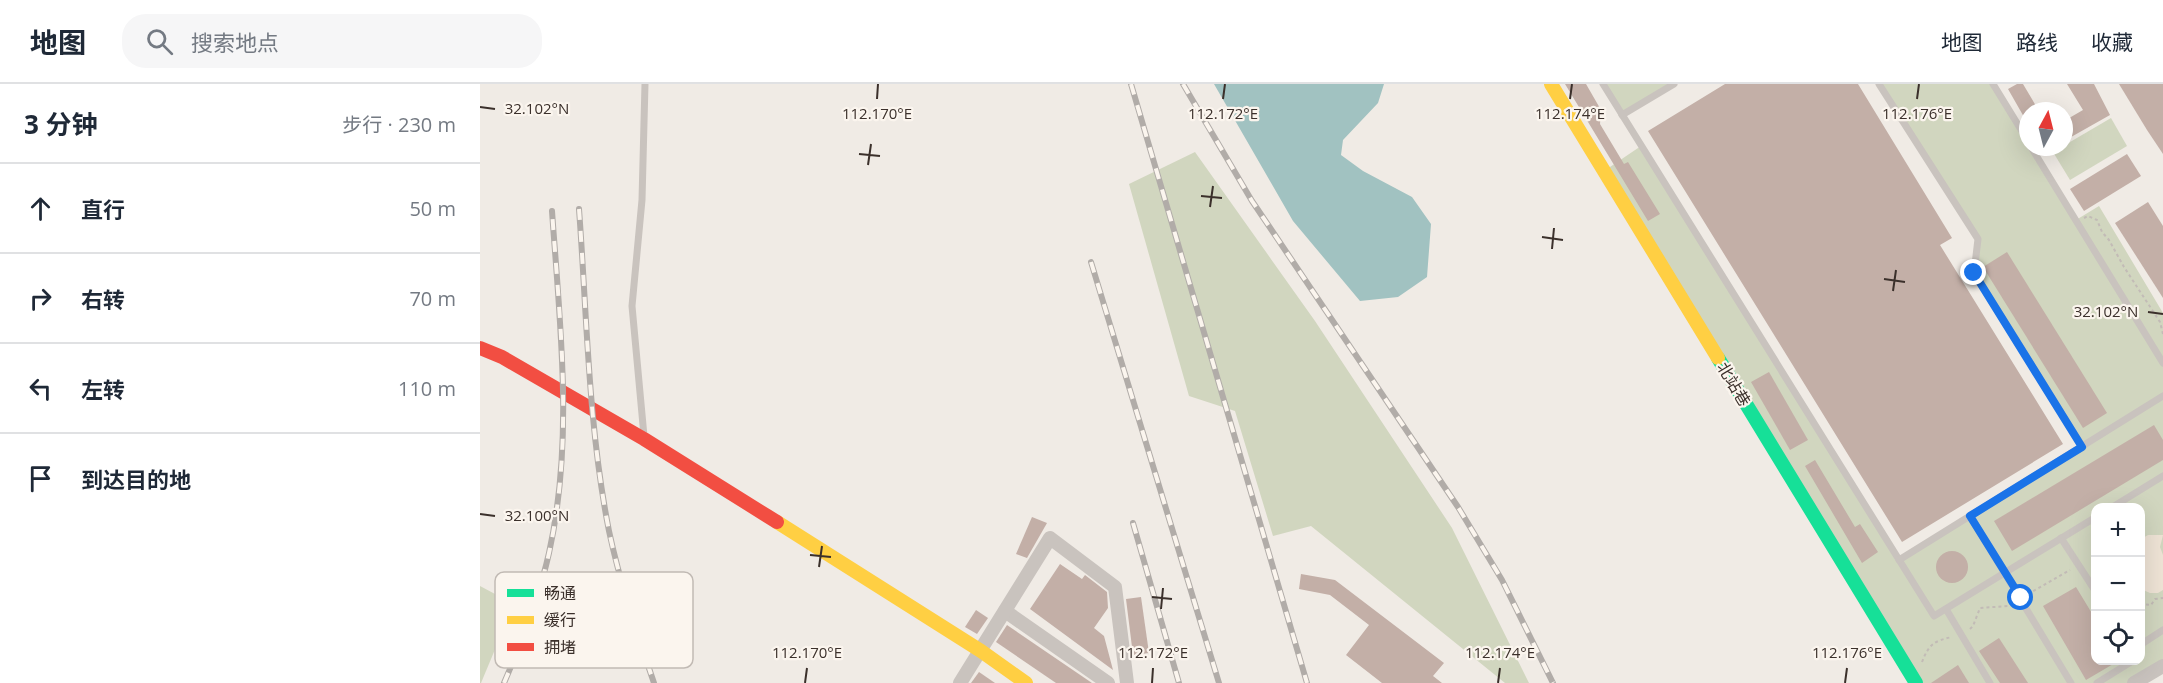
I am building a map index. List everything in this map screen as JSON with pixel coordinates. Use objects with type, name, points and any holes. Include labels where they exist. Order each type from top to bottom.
[{"type":"street","name":"北站巷","points":[[1551,84],[1915,682]]},
{"type":"street","points":[[480,348],[502,357],[644,439],[981,651],[1026,683]]},
{"type":"street","points":[[960,683],[1050,538],[1116,588],[1127,683]]},
{"type":"street","points":[[1005,611],[1108,683]]},
{"type":"street","points":[[2134,683],[2163,666]]},
{"type":"lane","points":[[644,439],[632,306],[642,200],[645,84]]},
{"type":"lane","points":[[1603,84],[1934,616],[2091,520]]},
{"type":"lane","points":[[1622,115],[1674,84]]},
{"type":"lane","points":[[1879,84],[1978,239],[1974,273],[2082,447]]},
{"type":"lane","points":[[1993,84],[2019,126]]},
{"type":"lane","points":[[2037,156],[2163,363]]},
{"type":"lane","points":[[1899,560],[2163,396]]},
{"type":"lane","points":[[2118,503],[2163,476]]},
{"type":"lane","points":[[1970,516],[2071,683]]},
{"type":"lane","points":[[2061,538],[2091,584]]},
{"type":"lane","points":[[1946,609],[1990,683]]},
{"type":"lane","points":[[2145,642],[2163,630]]},
{"type":"lane","points":[[2097,683],[2126,665]]},
{"type":"path","points":[[2078,223],[2088,216],[2097,220],[2102,232],[2160,322],[2163,334]]},
{"type":"path","points":[[1915,682],[1926,652],[1936,640],[1961,636],[1974,626],[1980,608],[2008,606],[2078,565]]},
{"type":"path","points":[[2145,604],[2151,605],[2155,599],[2163,598]]},
{"type":"green space","points":[[1603,84],[1674,84],[1622,115]]},
{"type":"green space","points":[[1879,84],[1993,84],[2019,126],[2019,156],[2034,156],[2076,220],[2099,206],[2163,313],[2163,666],[2134,683],[1916,683],[1604,171],[1641,146],[1899,559],[2082,446],[1974,273],[1978,239]]},
{"type":"green space","points":[[2111,118],[2127,146],[2070,180],[2055,156],[2073,156],[2073,140]]},
{"type":"green space","points":[[1195,152],[1315,321],[1452,528],[1529,683],[1505,683],[1311,526],[1273,536],[1235,411],[1189,396],[1129,184]]},
{"type":"green space","points":[[480,586],[495,594],[495,649],[480,683]]},
{"type":"shaded area","points":[[2163,535],[2160,547],[2163,555],[2163,590],[2158,593],[2145,591],[2145,537]]},
{"type":"water","points":[[1214,84],[1384,84],[1378,103],[1343,140],[1341,155],[1363,171],[1412,197],[1431,224],[1427,277],[1398,297],[1360,301],[1293,221]]},
{"type":"building","points":[[1565,84],[1586,84],[1601,110],[1600,124],[1624,164],[1628,162],[1660,214],[1648,221]]},
{"type":"building","points":[[1725,84],[1858,84],[1952,238],[1940,245],[2063,444],[1902,542],[1648,131]]},
{"type":"building","points":[[2017,84],[2023,84],[2034,102],[2019,102],[2019,108],[2008,89]]},
{"type":"building","points":[[2067,84],[2094,84],[2110,115],[2073,136],[2073,116],[2083,110]]},
{"type":"building","points":[[2119,84],[2163,84],[2163,154],[2147,130]]},
{"type":"building","points":[[2127,154],[2141,176],[2084,211],[2070,189]]},
{"type":"building","points":[[2148,202],[2163,226],[2163,298],[2115,223]]},
{"type":"building","points":[[2007,252],[2107,413],[2083,428],[1983,267]]},
{"type":"building","points":[[1769,372],[1808,440],[1790,450],[1751,382]]},
{"type":"building","points":[[2154,425],[2163,440],[2163,460],[2012,551],[1994,521]]},
{"type":"building","points":[[1815,460],[1855,527],[1860,524],[1878,552],[1862,563],[1805,466]]},
{"type":"building","points":[[1032,517],[1047,523],[1027,558],[1016,554]]},
{"type":"building","points":[[1952,551],[1963,556],[1968,567],[1963,578],[1952,583],[1941,578],[1936,567],[1941,556]]},
{"type":"building","points":[[1060,564],[1082,579],[1085,575],[1107,592],[1108,608],[1094,628],[1104,636],[1113,670],[1030,609]]},
{"type":"building","points":[[1301,574],[1335,580],[1444,663],[1433,676],[1442,683],[1382,683],[1346,655],[1369,625],[1330,595],[1299,589]]},
{"type":"building","points":[[2076,587],[2091,612],[2091,665],[2112,665],[2086,680],[2043,606]]},
{"type":"building","points":[[1141,597],[1149,653],[1133,655],[1126,599]]},
{"type":"building","points":[[976,610],[988,618],[977,634],[965,627]]},
{"type":"building","points":[[1007,625],[1092,683],[1056,683],[996,642]]},
{"type":"building","points":[[1999,638],[2028,683],[2000,683],[1979,651]]},
{"type":"building","points":[[1958,665],[1969,683],[1931,683]]},
{"type":"building","points":[[979,672],[995,683],[971,683]]},
{"type":"railway","points":[[1131,84],[1307,683]]},
{"type":"railway","points":[[1183,84],[1252,201],[1458,507],[1502,580],[1553,683]]},
{"type":"railway","points":[[579,209],[592,411],[602,491],[619,572]]},
{"type":"railway","points":[[544,572],[557,511],[563,425],[561,340],[552,211]]},
{"type":"railway","points":[[1091,262],[1219,683]]},
{"type":"railway","points":[[1133,523],[1179,683]]},
{"type":"railway","points":[[504,683],[510,668]]},
{"type":"railway","points":[[649,668],[654,683]]},
{"type":"traffic: fast","points":[[1718,358],[1916,683]]},
{"type":"traffic: slow","points":[[1551,84],[1718,358]]},
{"type":"traffic: slow","points":[[777,522],[981,651],[1026,683]]},
{"type":"traffic: jam","points":[[480,348],[502,357],[644,439],[777,522]]},
{"type":"route","points":[[1974,273],[2082,447],[1970,516],[2021,598]]}]
